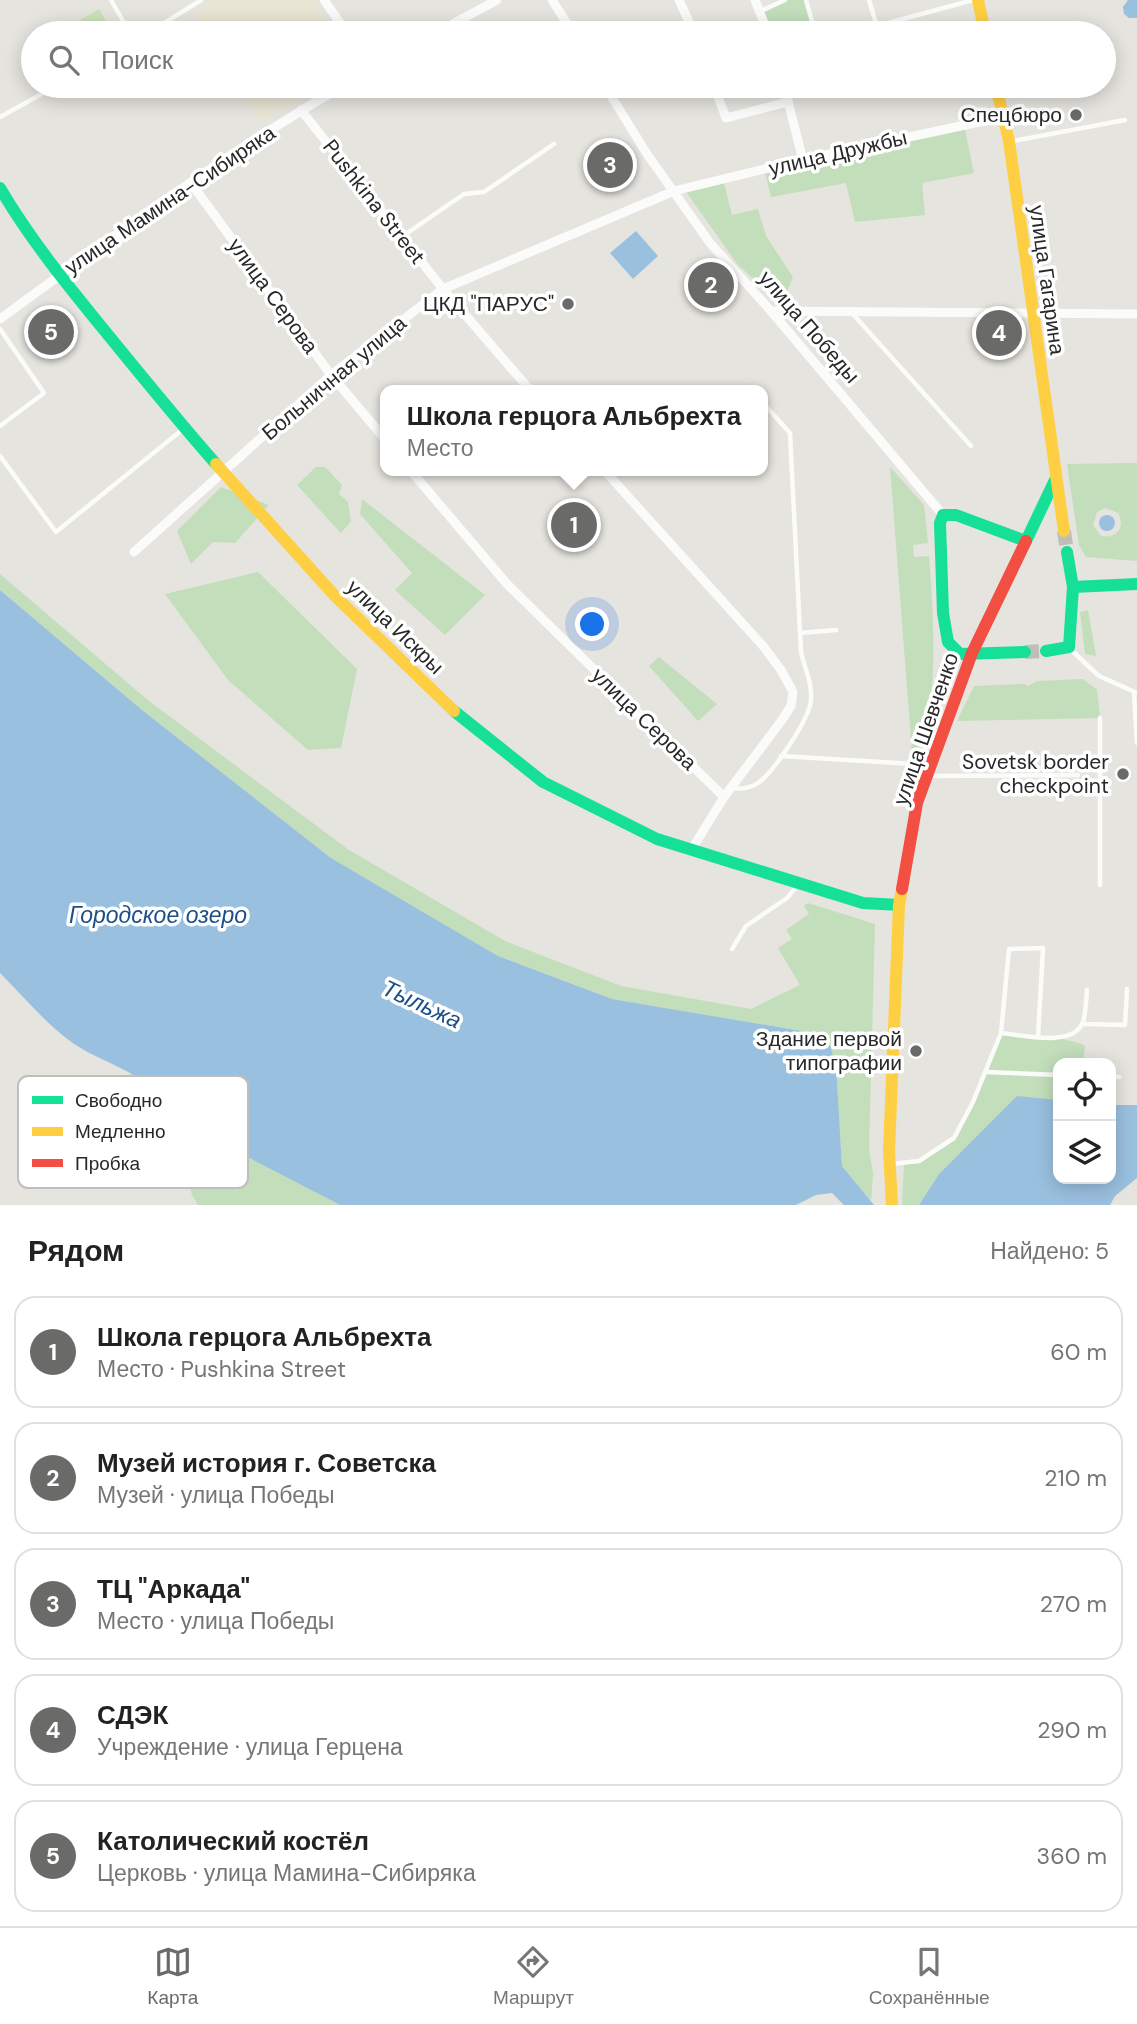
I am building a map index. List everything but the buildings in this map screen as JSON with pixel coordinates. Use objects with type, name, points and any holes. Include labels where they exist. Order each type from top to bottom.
[{"type":"main road","points":[[976,0],[982,21]]},
{"type":"main road","name":"улица Гагарина","points":[[999,98],[1009,141],[1063,531]]},
{"type":"main road","name":"улица Искры","points":[[0,188],[23,227],[60,275],[222,472],[335,596],[446,704],[522,765],[544,782],[657,839],[863,903],[899,905]]},
{"type":"main road","name":"улица Шевченко","points":[[892,1205],[891,1066],[899,905],[917,803],[972,653],[1055,480]]},
{"type":"main road","points":[[1025,652],[960,654],[948,642],[943,613],[940,523],[943,515],[956,515],[1026,541]]},
{"type":"main road","points":[[1046,651],[1069,648],[1073,587],[1067,552]]},
{"type":"main road","points":[[1073,587],[1137,584]]},
{"type":"street","points":[[458,21],[496,0]]},
{"type":"street","points":[[552,0],[565,21]]},
{"type":"street","points":[[679,0],[689,21]]},
{"type":"street","points":[[755,0],[763,21]]},
{"type":"street","points":[[326,1],[339,21]]},
{"type":"street","name":"улица Мамина-Сибиряка","points":[[0,319],[191,183],[322,98]]},
{"type":"street","name":"улица Победы","points":[[612,98],[647,154],[710,243],[943,515]]},
{"type":"street","points":[[718,98],[726,118],[788,102]]},
{"type":"street","points":[[787,98],[803,160]]},
{"type":"street","name":"Pushkina Street","points":[[301,110],[443,289],[526,385]]},
{"type":"street","name":"улица Дружбы","points":[[674,191],[1003,117]]},
{"type":"street","name":"улица Серова","points":[[191,183],[331,375],[380,433]]},
{"type":"street","name":"Больничная улица","points":[[134,552],[331,375],[443,289],[674,191]]},
{"type":"street","points":[[771,311],[1137,314]]},
{"type":"street","name":"улица Серова","points":[[415,476],[507,584],[727,793]]},
{"type":"street","points":[[610,476],[763,646],[793,692],[791,706],[727,793],[692,849]]},
{"type":"lane","points":[[111,0],[123,21]]},
{"type":"lane","points":[[167,21],[201,0]]},
{"type":"lane","points":[[759,12],[785,0]]},
{"type":"lane","points":[[806,0],[812,21]]},
{"type":"lane","points":[[869,0],[875,21]]},
{"type":"lane","points":[[896,21],[976,0]]},
{"type":"lane","points":[[0,117],[34,98]]},
{"type":"lane","points":[[1009,141],[1125,120]]},
{"type":"lane","points":[[402,237],[464,194],[484,192],[554,145]]},
{"type":"lane","points":[[850,312],[971,446]]},
{"type":"lane","points":[[0,329],[44,393],[0,426]]},
{"type":"lane","points":[[727,793],[747,789],[768,774],[806,717],[811,702],[809,673],[804,666],[801,652],[790,433],[768,409]]},
{"type":"lane","points":[[0,456],[57,531],[184,428]]},
{"type":"lane","points":[[800,633],[836,630]]},
{"type":"lane","points":[[1069,648],[1099,676],[1135,693],[1137,743]]},
{"type":"lane","points":[[1100,718],[1100,886]]},
{"type":"lane","points":[[781,755],[929,770],[1078,775]]},
{"type":"lane","points":[[732,949],[746,926],[787,898],[799,884]]},
{"type":"lane","points":[[890,1170],[919,1161],[954,1138],[973,1102],[1001,1033],[1009,949],[1043,948],[1038,1037]]},
{"type":"lane","points":[[1082,1024],[1125,1025],[1127,989]]},
{"type":"lane","points":[[1001,1033],[1063,1039],[1074,1033],[1082,1024],[1087,990]]},
{"type":"lane","points":[[986,1072],[1053,1074]]},
{"type":"shaded area","points":[[215,0],[314,0],[328,21],[200,21],[195,13]]},
{"type":"shaded area","points":[[244,98],[301,98],[259,122]]},
{"type":"green space","points":[[785,0],[806,0],[812,21],[763,21],[759,12]]},
{"type":"green space","points":[[99,9],[106,21],[78,21]]},
{"type":"green space","points":[[964,125],[974,173],[922,183],[925,215],[855,222],[846,183],[771,197],[764,169]]},
{"type":"green space","points":[[723,179],[732,215],[758,209],[766,236],[793,277],[785,296],[768,292],[738,265],[684,189]]},
{"type":"green space","points":[[1137,463],[1137,561],[1086,557],[1079,545],[1067,464]],"holes":[[[1105,508],[1118,513],[1121,523],[1116,534],[1101,536],[1093,525],[1097,512]]]},
{"type":"green space","points":[[316,467],[325,467],[342,485],[339,494],[348,502],[351,521],[341,533],[297,485]]},
{"type":"green space","points":[[890,467],[924,505],[928,543],[913,545],[914,557],[929,556],[933,629],[932,691],[922,740],[912,753]]},
{"type":"green space","points":[[221,487],[269,505],[235,543],[213,542],[191,564],[177,531]]},
{"type":"green space","points":[[362,499],[485,595],[445,635],[395,590],[412,573],[360,514]]},
{"type":"green space","points":[[258,572],[357,669],[341,748],[308,750],[228,680],[165,594]]},
{"type":"green space","points":[[0,574],[149,701],[349,850],[505,941],[621,986],[751,1009],[800,985],[778,948],[792,939],[786,930],[809,914],[804,906],[808,903],[875,924],[869,1149],[873,1173],[871,1201],[842,1166],[836,1065],[819,1034],[612,999],[498,956],[331,858],[142,710],[0,590]]},
{"type":"green space","points":[[1088,610],[1096,656],[1085,654],[1080,612]]},
{"type":"green space","points":[[659,657],[717,704],[698,721],[649,666]]},
{"type":"green space","points":[[1083,679],[1097,690],[1100,718],[957,721],[974,686],[1028,686],[1037,681]]},
{"type":"green space","points":[[1001,1033],[1063,1039],[1085,1046],[1084,1058],[1053,1058],[1053,1100],[1017,1097],[939,1174],[919,1205],[902,1205],[904,1162],[920,1161],[954,1138],[973,1102]]},
{"type":"green space","points":[[248,1157],[340,1205],[198,1205],[190,1188],[248,1188]]},
{"type":"water","points":[[1128,0],[1137,0],[1137,18],[1129,18],[1124,14],[1123,7]]},
{"type":"water","points":[[636,231],[658,256],[633,279],[610,253]]},
{"type":"water","points":[[1107,515],[1115,523],[1107,531],[1099,523]]},
{"type":"water","name":"Городское озеро","points":[[0,590],[142,710],[331,858],[498,956],[612,999],[819,1034],[830,1046],[836,1065],[842,1166],[874,1205],[844,1205],[832,1193],[816,1195],[796,1205],[340,1205],[248,1157],[248,1076],[135,1076],[69,1040],[0,973]]},
{"type":"water","points":[[1017,1096],[1053,1100],[1053,1184],[1116,1184],[1116,1105],[1137,1105],[1137,1178],[1115,1196],[1110,1205],[919,1205],[939,1174]]},
{"type":"tunnel","points":[[1064,531],[1067,552]]},
{"type":"tunnel","points":[[1025,652],[1046,651]]},
{"type":"traffic: fast","points":[[0,188],[66,282],[216,464]]},
{"type":"traffic: fast","points":[[1025,652],[960,654],[948,642],[943,613],[940,523],[943,515],[956,515],[1026,541],[1055,480]]},
{"type":"traffic: fast","points":[[1046,651],[1069,647],[1073,587],[1067,552]]},
{"type":"traffic: fast","points":[[1073,587],[1137,584]]},
{"type":"traffic: fast","points":[[454,711],[543,782],[657,839],[863,903],[899,905]]},
{"type":"traffic: slow","points":[[978,0],[982,21]]},
{"type":"traffic: slow","points":[[999,98],[1009,141],[1064,531]]},
{"type":"traffic: slow","points":[[216,464],[335,596],[454,711]]},
{"type":"traffic: slow","points":[[892,1205],[889,1151],[899,905],[902,889]]},
{"type":"traffic: jam","points":[[902,889],[917,803],[972,653],[1026,541]]},
{"type":"place","name":"Спецбюро","points":[[1076,115]]},
{"type":"place","name":"ТЦ \"Аркада\"","points":[[610,165]]},
{"type":"place","name":"Музей история г. Советска","points":[[711,285]]},
{"type":"place","name":"ЦКД \"ПАРУС\"","points":[[568,304]]},
{"type":"place","name":"Католический костёл","points":[[51,332]]},
{"type":"place","name":"СДЭК","points":[[999,333]]},
{"type":"place","name":"Школа герцога Альбрехта","points":[[574,525]]},
{"type":"place","name":"Sovetsk border checkpoint","points":[[1123,774]]},
{"type":"place","name":"Здание первой типографии","points":[[916,1051]]},
{"type":"water label","name":"Тыльжа","points":[[422,1004]]}]
